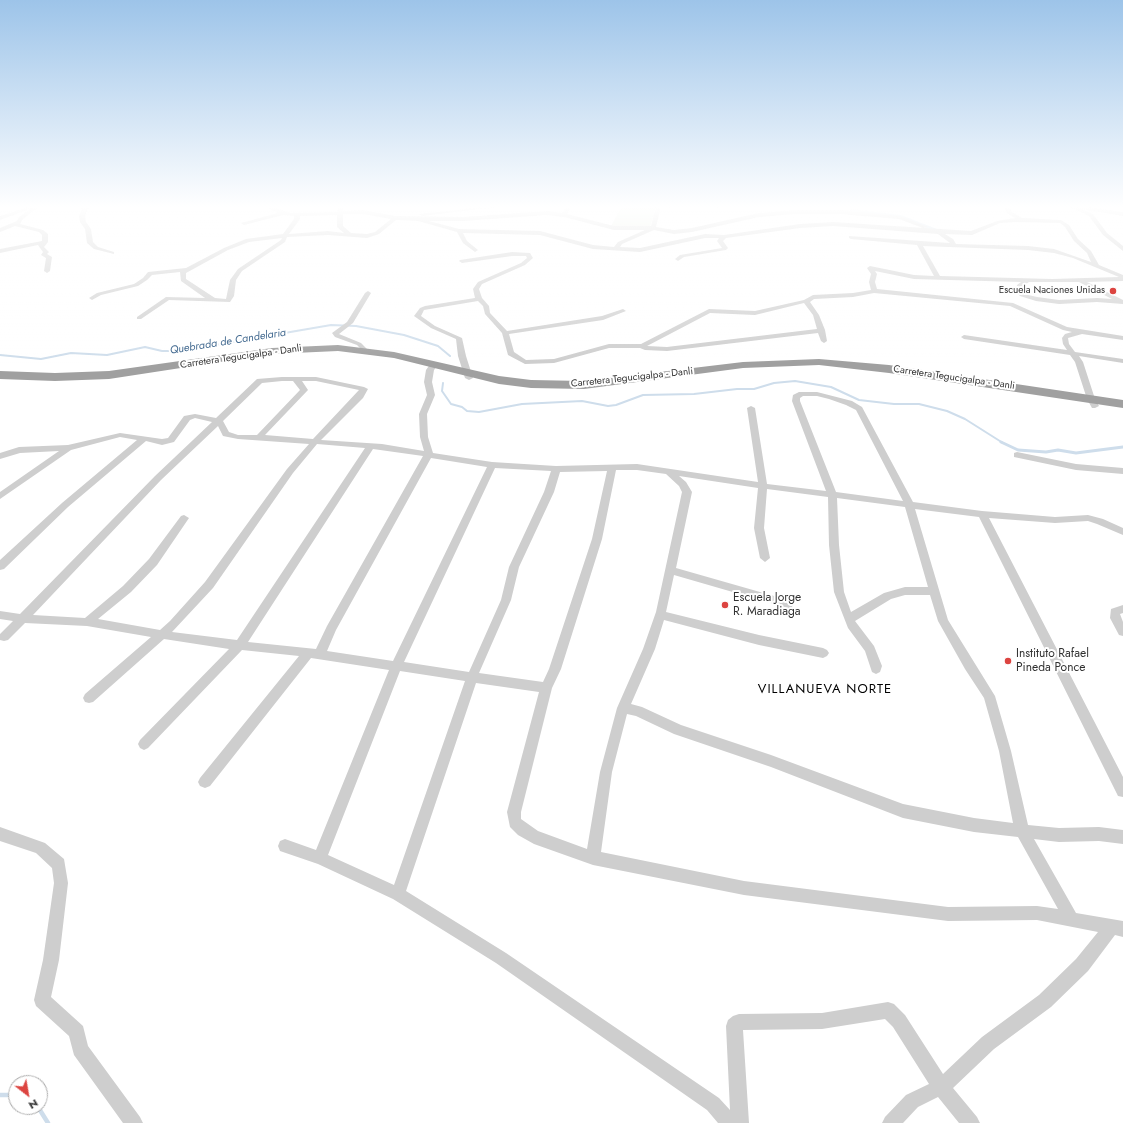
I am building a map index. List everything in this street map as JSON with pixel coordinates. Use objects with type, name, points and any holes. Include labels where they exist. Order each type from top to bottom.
[{"type":"highway","name":"Carretera Tegucigalpa - Danli","points":[[0,375],[55,377],[109,375],[272,351],[320,348],[363,349],[515,387],[581,390],[753,369],[806,366],[940,381],[1093,403],[1123,410]]},
{"type":"highway","name":"Carretera Tegucigalpa - Danli","points":[[0,380],[47,382],[106,380],[254,358],[309,353],[361,355],[432,367]]},
{"type":"highway","name":"Carretera Tegucigalpa - Danli","points":[[1093,403],[1123,404]]},
{"type":"street","points":[[47,271],[49,258]]},
{"type":"street","points":[[208,258],[182,272],[183,280],[213,300]]},
{"type":"street","points":[[139,318],[147,316],[168,298],[228,301],[231,296],[233,280],[240,270],[257,258]]},
{"type":"street","points":[[462,262],[484,258]]},
{"type":"street","points":[[530,258],[523,264],[480,283],[476,289],[479,299],[486,306],[488,313],[505,334],[511,354],[524,362],[554,361],[609,346],[667,348],[822,330]]},
{"type":"street","points":[[927,258],[938,277]]},
{"type":"street","points":[[1078,258],[1123,278]]},
{"type":"street","points":[[1092,258],[1097,267]]},
{"type":"street","points":[[874,291],[872,282],[874,274],[870,268],[914,278],[938,277],[1079,280],[1123,278]]},
{"type":"street","points":[[92,298],[99,294],[136,285],[145,279],[150,273],[186,270]]},
{"type":"street","points":[[1028,280],[1020,285],[1018,291],[1022,295],[1036,299],[1060,302],[1097,300],[1123,302]]},
{"type":"street","points":[[1079,280],[1123,302]]},
{"type":"street","points":[[642,346],[683,326],[709,311],[755,313],[806,301],[813,297],[853,295],[874,291],[1011,304],[1065,329],[1123,338]]},
{"type":"street","points":[[363,349],[358,344],[337,336],[335,333],[344,329],[350,323],[368,293]]},
{"type":"street","points":[[469,375],[462,356],[459,338],[433,327],[417,316],[422,309],[427,307],[479,299]]},
{"type":"street","points":[[806,301],[816,315],[822,330],[824,341]]},
{"type":"street","points":[[505,334],[579,320],[603,318],[622,311]]},
{"type":"street","points":[[1093,403],[1074,354],[1066,344],[1065,338],[1067,335],[1073,333],[1101,335]]},
{"type":"street","points":[[964,337],[1026,345],[1074,354],[1094,355],[1123,361]]},
{"type":"street","points":[[205,782],[314,653],[331,629],[428,454],[424,437],[423,414],[432,395],[428,382],[432,367]]},
{"type":"street","points":[[259,437],[304,390],[302,385],[295,379]]},
{"type":"street","points":[[4,636],[23,619],[158,478],[260,381],[295,379],[329,381],[346,387],[364,389],[360,396],[314,442],[290,472],[209,585],[174,624],[89,698]]},
{"type":"street","points":[[876,669],[870,649],[849,619],[839,592],[834,545],[832,494],[796,400],[796,397],[799,396],[809,394],[831,396],[849,403],[859,409],[909,504],[943,621],[969,666],[989,696],[1005,752],[1022,831],[1071,918]]},
{"type":"street","points":[[751,408],[763,486],[759,528],[765,558]]},
{"type":"street","points":[[0,456],[18,450],[68,448],[120,435],[162,442],[171,440],[187,418],[195,416],[219,421],[226,434],[238,437],[259,437],[371,446],[492,465],[556,469],[637,467],[668,470],[763,486],[982,514],[1055,520],[1088,518],[1100,521],[1123,532]]},
{"type":"street","points":[[0,566],[65,506],[144,438]]},
{"type":"street","points":[[144,744],[240,645],[371,446]]},
{"type":"street","points":[[0,496],[68,448]]},
{"type":"street","points":[[1017,456],[1076,467],[1123,471]]},
{"type":"street","points":[[320,858],[398,665],[492,465]]},
{"type":"street","points":[[612,467],[597,539],[555,669],[546,688],[514,812],[515,822],[534,837],[593,858],[744,888],[948,914],[1037,913],[1071,918],[1117,928]]},
{"type":"street","points":[[398,894],[472,677],[506,600],[514,567],[549,492],[556,469]]},
{"type":"street","points":[[593,858],[606,772],[623,708],[649,649],[660,615],[671,570],[686,492],[682,484],[668,470]]},
{"type":"street","points":[[982,514],[1123,791]]},
{"type":"street","points":[[87,622],[127,589],[153,562],[184,518]]},
{"type":"street","points":[[671,570],[788,604]]},
{"type":"street","points":[[849,619],[888,596],[904,591],[934,592]]},
{"type":"street","points":[[1123,608],[1116,612],[1115,618],[1123,632]]},
{"type":"street","points":[[0,615],[23,619],[87,622],[207,642],[314,653],[546,688]]},
{"type":"street","points":[[660,615],[759,640],[823,653]]},
{"type":"street","points":[[623,708],[638,711],[678,730],[771,761],[903,810],[974,825],[1022,831],[1059,834],[1099,834],[1123,837]]},
{"type":"street","points":[[0,834],[40,848],[59,864],[60,891],[51,960],[42,1000],[77,1032],[80,1049],[134,1123]]},
{"type":"street","points":[[285,846],[320,858],[398,894],[501,958],[713,1104],[730,1123]]},
{"type":"street","points":[[890,1123],[912,1101],[941,1088],[988,1043],[1045,1002],[1117,928]]},
{"type":"street","points":[[740,1123],[734,1026],[739,1022],[745,1020],[822,1021],[888,1010],[899,1021],[941,1088],[971,1123]]},
{"type":"waterway","name":"Quebrada de Candelaria","points":[[0,355],[41,359],[71,353],[107,355],[145,347],[162,351],[180,351],[331,325],[356,326],[404,335],[438,346],[450,356]]},
{"type":"waterway","name":"Quebrada de Candelaria","points":[[443,383],[442,391],[451,404],[462,407],[467,411],[479,412],[522,404],[582,401],[608,406],[616,405],[643,395],[694,394],[737,389],[754,389],[774,383],[795,381],[831,387],[859,400],[894,404],[919,404],[947,411],[965,419],[1003,443]]},
{"type":"waterway","name":"Quebrada de Candelaria","points":[[1003,443],[1018,450],[1046,452],[1058,450],[1076,453],[1123,447]]},
{"type":"waterway","points":[[0,1095],[8,1095]]},
{"type":"waterway","points":[[43,1115],[48,1123]]},
{"type":"place","name":"Escuela Naciones Unidas","points":[[1113,291]]},
{"type":"place","name":"Escuela Jorge R. Maradiaga","points":[[725,605]]},
{"type":"place","name":"Instituto Rafael Pineda Ponce","points":[[1008,661]]},
{"type":"district","name":"VILLANUEVA NORTE","points":[[825,690]]}]
